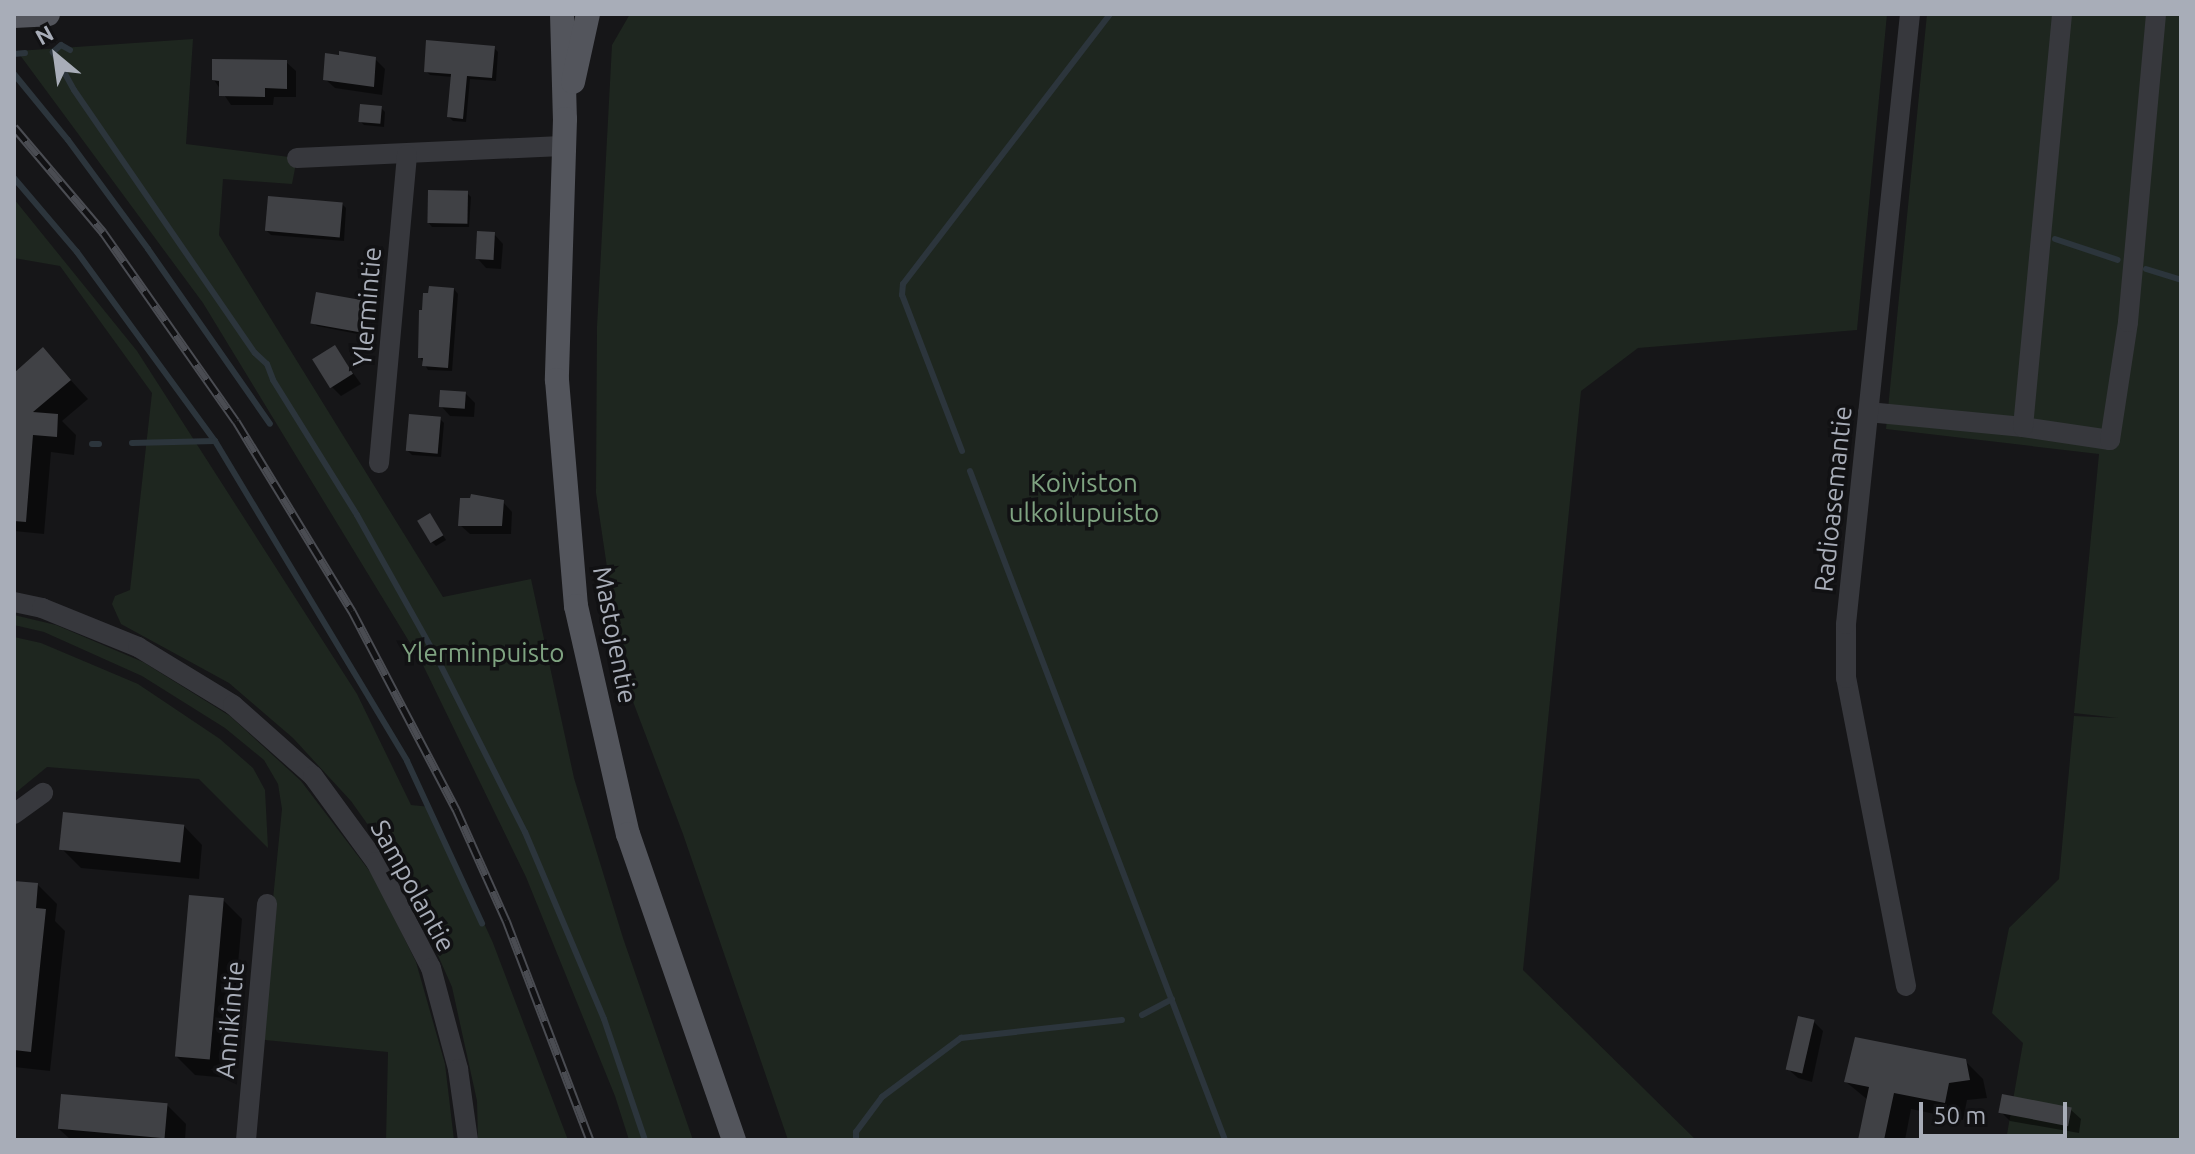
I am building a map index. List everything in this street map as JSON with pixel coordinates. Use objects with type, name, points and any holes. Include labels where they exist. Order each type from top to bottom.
[{"type":"main road","points":[[14,16],[48,14]]},
{"type":"main road","name":"Mastojentie","points":[[562,14],[565,119]]},
{"type":"main road","name":"Mastojentie","points":[[588,14],[562,146],[557,380],[576,606],[628,834],[734,1140]]},
{"type":"street","name":"Radioasemantie","points":[[1906,986],[1846,678],[1846,624],[1910,14]]},
{"type":"street","points":[[2023,427],[2062,14]]},
{"type":"street","points":[[1868,412],[2023,427],[2110,440],[2128,322],[2156,14]]},
{"type":"street","points":[[297,158],[562,146]]},
{"type":"street","name":"Ylermintie","points":[[379,463],[407,155]]},
{"type":"street","name":"Sampolantie","points":[[14,602],[42,608],[138,647],[233,705],[313,776],[376,862],[431,968],[458,1069],[468,1140]]},
{"type":"street","points":[[14,814],[43,793]]},
{"type":"street","name":"Annikintie","points":[[246,1140],[267,904]]},
{"type":"green space","name":"Koiviston ulkoilupuisto","points":[[630,14],[1887,14],[1857,330],[1638,348],[1581,391],[1523,970],[1696,1140],[788,1140],[683,834],[623,675],[596,493],[597,327],[612,45]]},
{"type":"green space","points":[[1927,14],[2181,14],[2181,1140],[2006,1140],[2023,1043],[1992,1013],[2009,928],[2059,879],[2074,716],[2118,718],[2074,713],[2099,454],[1886,429]]},
{"type":"green space","name":"Ylerminpuisto","points":[[193,39],[186,144],[297,158],[292,184],[223,179],[219,235],[443,597],[531,579],[574,778],[623,938],[693,1140],[629,1140],[615,1096],[526,877],[421,661],[203,303],[17,51]]},
{"type":"green space","points":[[14,199],[137,351],[357,694],[411,805],[431,807],[493,943],[568,1140],[478,1140],[477,1101],[452,987],[413,899],[383,846],[351,801],[293,738],[229,683],[121,624],[112,604],[115,596],[130,590],[152,393],[60,266],[14,258]]},
{"type":"green space","points":[[14,615],[56,625],[143,662],[230,716],[301,781],[374,877],[416,962],[445,1064],[454,1140],[386,1140],[388,1052],[265,1040],[260,1029],[282,809],[278,784],[264,760],[225,728],[142,676],[44,632],[14,625]]},
{"type":"green space","points":[[14,637],[41,643],[138,684],[220,739],[253,768],[265,790],[268,848],[199,779],[47,767],[14,794]]},
{"type":"building","points":[[426,40],[495,46],[492,78],[467,76],[463,119],[447,117],[451,74],[424,72]]},
{"type":"building","points":[[339,51],[376,57],[374,87],[323,80],[325,53],[339,55]]},
{"type":"building","points":[[212,59],[287,60],[287,89],[265,88],[265,97],[219,96],[219,81],[212,80]]},
{"type":"building","points":[[360,104],[382,106],[380,124],[358,122]]},
{"type":"building","points":[[428,190],[468,191],[467,224],[427,223]]},
{"type":"building","points":[[268,196],[343,203],[340,237],[265,231]]},
{"type":"building","points":[[477,231],[495,232],[494,260],[476,259]]},
{"type":"building","points":[[429,286],[454,288],[448,368],[422,366],[423,358],[418,358],[419,310],[422,310],[423,293],[428,293]]},
{"type":"building","points":[[316,292],[365,301],[360,332],[310,324]]},
{"type":"building","points":[[335,345],[353,374],[330,388],[312,359]]},
{"type":"building","points":[[43,347],[71,380],[33,412],[58,414],[57,437],[33,435],[26,522],[14,521],[14,373]]},
{"type":"building","points":[[440,390],[466,392],[465,409],[439,407]]},
{"type":"building","points":[[409,414],[441,417],[438,454],[406,451]]},
{"type":"building","points":[[471,494],[504,500],[502,526],[458,526],[460,498],[470,498]]},
{"type":"building","points":[[430,513],[443,535],[431,543],[417,521]]},
{"type":"building","points":[[63,812],[184,825],[180,863],[59,850]]},
{"type":"building","points":[[14,881],[38,883],[36,908],[46,909],[31,1052],[14,1050]]},
{"type":"building","points":[[189,895],[224,898],[210,1059],[175,1056]]},
{"type":"building","points":[[1798,1016],[1815,1020],[1802,1073],[1786,1070]]},
{"type":"building","points":[[1855,1037],[1966,1059],[1970,1080],[1949,1083],[1945,1103],[1894,1093],[1884,1140],[1858,1140],[1869,1087],[1844,1082]]},
{"type":"building","points":[[61,1094],[168,1103],[165,1138],[58,1129]]},
{"type":"building","points":[[2002,1094],[2072,1108],[2068,1126],[1998,1113]]},
{"type":"waterway","points":[[962,451],[902,295],[903,284],[1110,14]]},
{"type":"waterway","points":[[70,50],[61,45],[53,52],[74,90],[255,353],[267,364],[273,380],[357,515],[438,660],[525,832],[604,1019],[645,1140]]},
{"type":"waterway","points":[[14,54],[25,53]]},
{"type":"waterway","points":[[14,74],[68,140],[148,249],[270,424]]},
{"type":"waterway","points":[[14,178],[77,252],[215,441],[407,761],[482,923]]},
{"type":"waterway","points":[[2055,239],[2118,260]]},
{"type":"waterway","points":[[2146,269],[2181,280]]},
{"type":"waterway","points":[[132,443],[215,441]]},
{"type":"waterway","points":[[92,444],[99,444]]},
{"type":"waterway","points":[[970,471],[1225,1140]]},
{"type":"waterway","points":[[1142,1015],[1172,999]]},
{"type":"waterway","points":[[856,1140],[856,1132],[882,1097],[961,1038],[1122,1020]]},
{"type":"railway","points":[[14,127],[103,232],[236,421],[352,611],[456,809],[506,920],[590,1140]]}]
